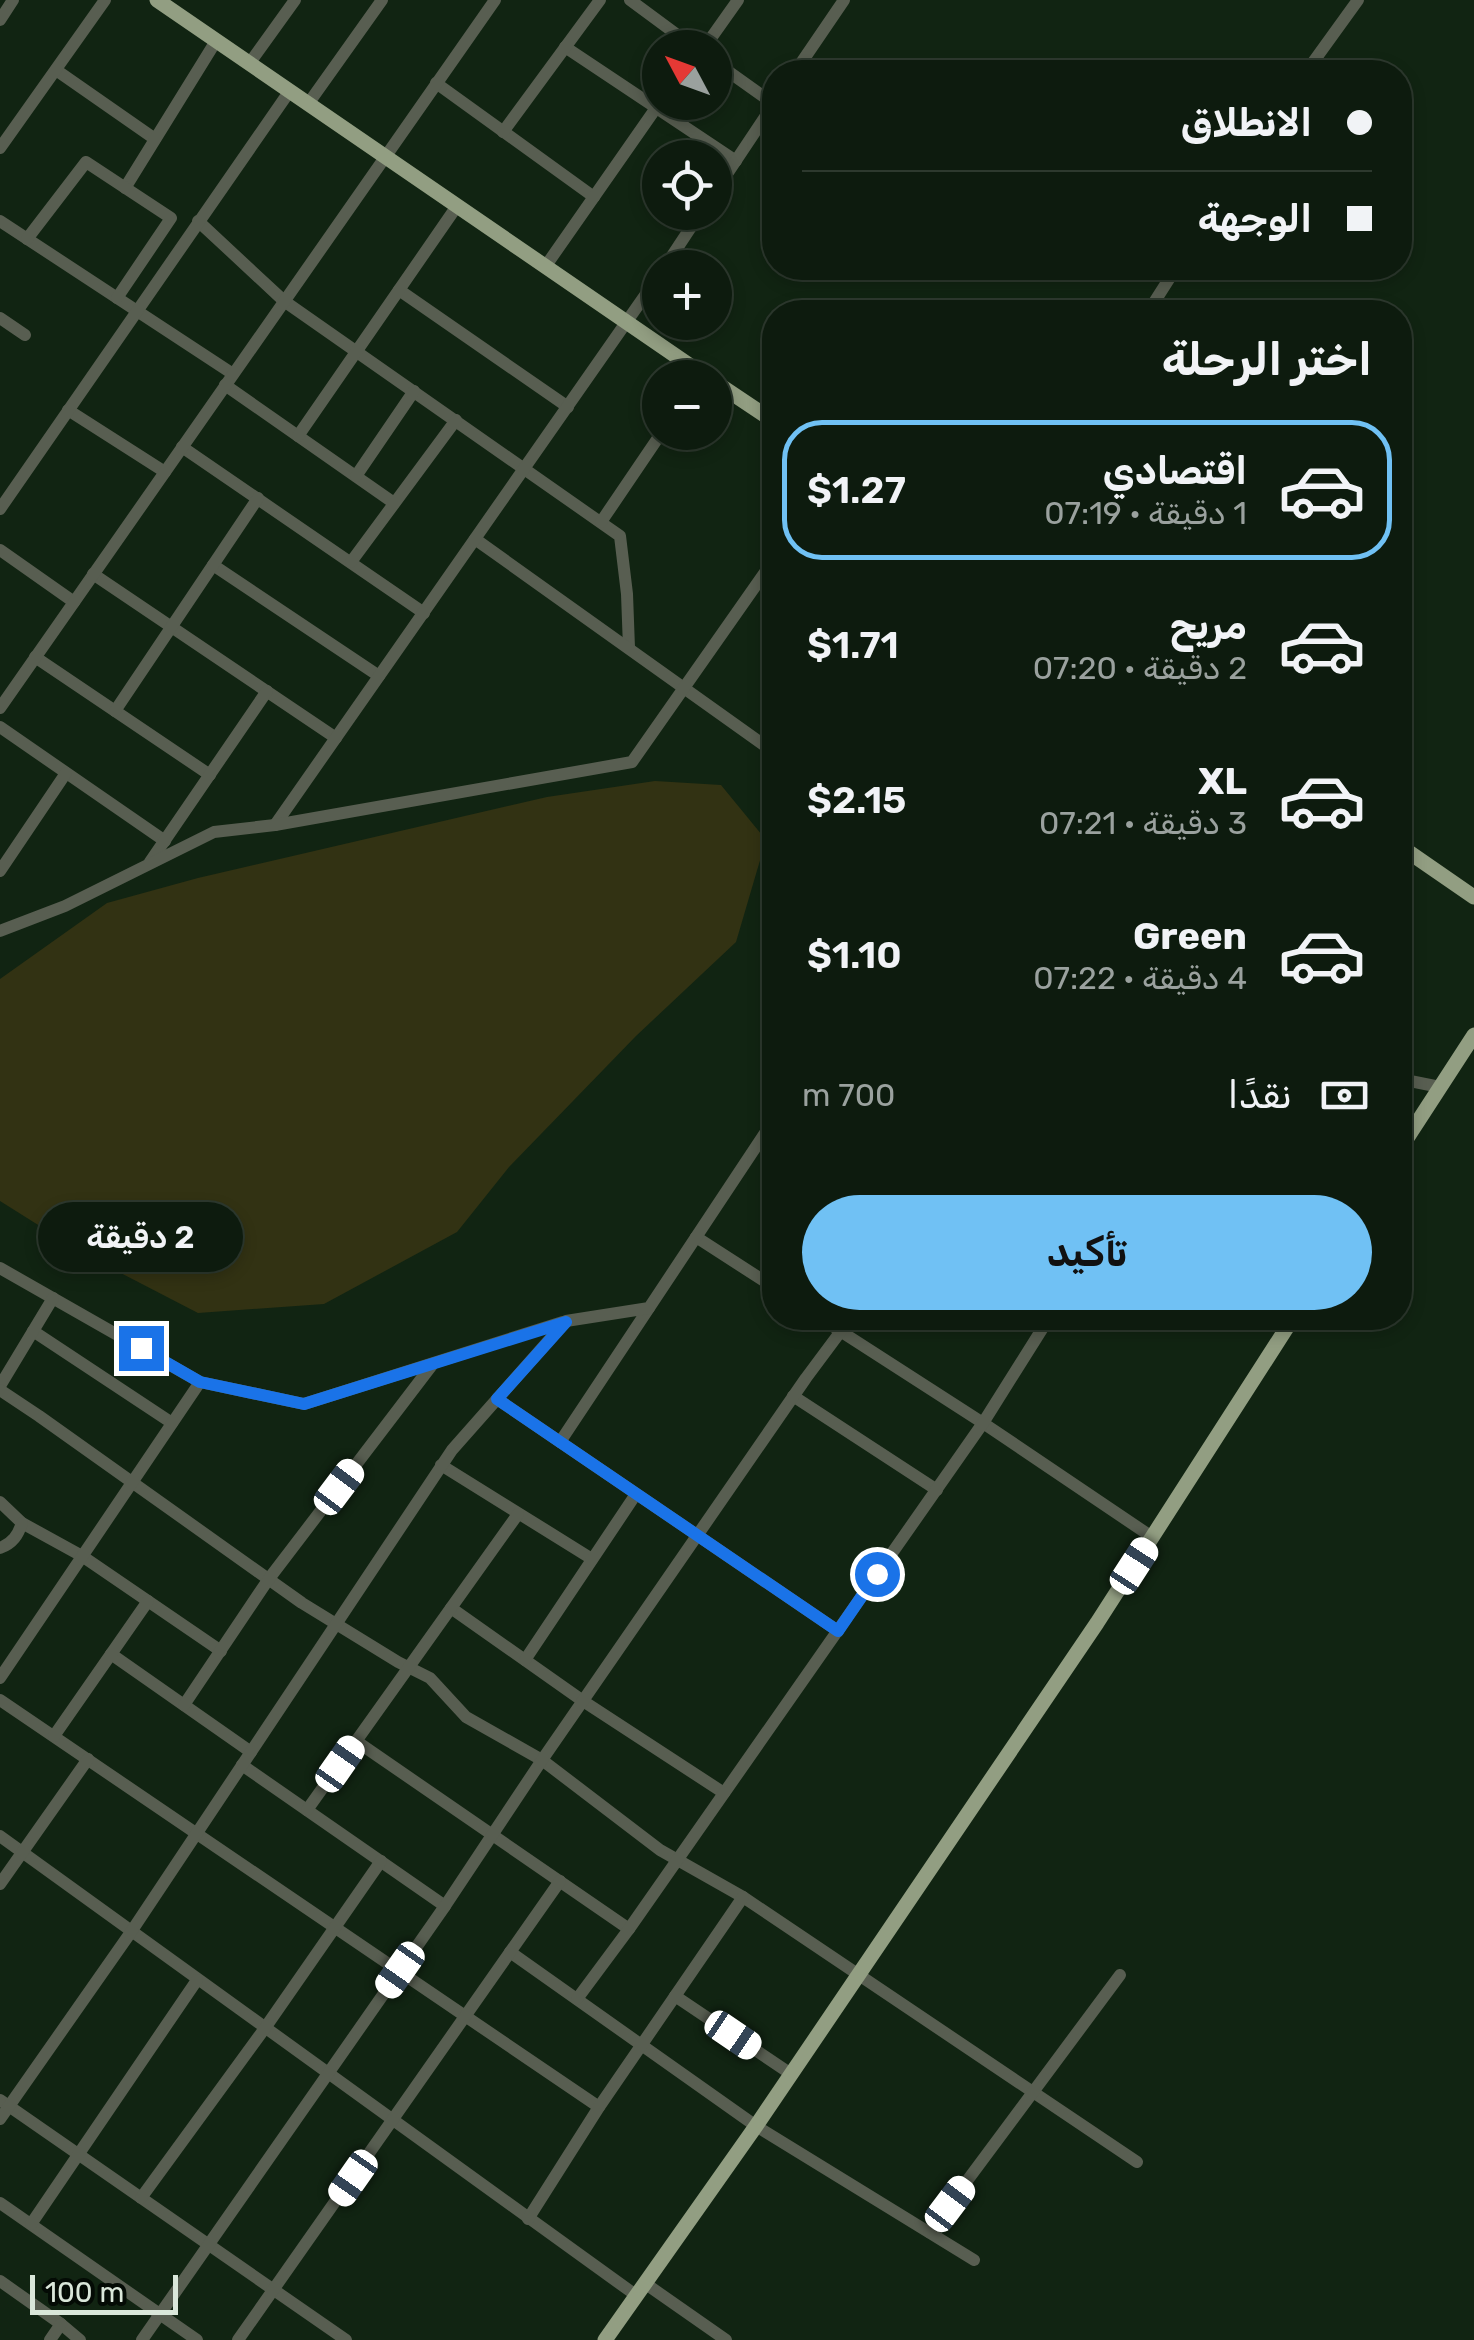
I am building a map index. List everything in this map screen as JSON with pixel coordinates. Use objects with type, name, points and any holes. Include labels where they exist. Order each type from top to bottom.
[{"type":"main road","points":[[156,0],[680,360]]},
{"type":"main road","points":[[732,395],[762,414]]},
{"type":"main road","points":[[1412,854],[1474,898]]},
{"type":"main road","points":[[1412,1131],[1474,1035]]},
{"type":"main road","points":[[605,2340],[792,2074],[1097,1624],[1284,1330]]},
{"type":"street","points":[[0,20],[13,0]]},
{"type":"street","points":[[0,148],[105,0]]},
{"type":"street","points":[[249,64],[295,0]]},
{"type":"street","points":[[308,104],[382,0]]},
{"type":"street","points":[[0,708],[495,0]]},
{"type":"street","points":[[503,132],[600,0]]},
{"type":"street","points":[[630,0],[671,30]]},
{"type":"street","points":[[717,30],[738,0]]},
{"type":"street","points":[[803,60],[844,0]]},
{"type":"street","points":[[1315,60],[1358,0]]},
{"type":"street","points":[[125,188],[216,41]]},
{"type":"street","points":[[565,47],[642,99]]},
{"type":"street","points":[[56,70],[155,138]]},
{"type":"street","points":[[732,74],[762,95]]},
{"type":"street","points":[[436,84],[594,198]]},
{"type":"street","points":[[0,510],[289,92]]},
{"type":"street","points":[[544,267],[648,120]]},
{"type":"street","points":[[674,120],[736,161]]},
{"type":"street","points":[[732,167],[762,121]]},
{"type":"street","points":[[27,238],[86,162],[171,218],[117,298]]},
{"type":"street","points":[[298,436],[457,206]]},
{"type":"street","points":[[0,220],[136,310],[298,436],[394,503]]},
{"type":"street","points":[[198,222],[284,301],[620,536],[628,648]]},
{"type":"street","points":[[399,290],[568,407]]},
{"type":"street","points":[[275,825],[642,301]]},
{"type":"street","points":[[0,318],[25,335]]},
{"type":"street","points":[[356,476],[414,391]]},
{"type":"street","points":[[68,410],[165,472]]},
{"type":"street","points":[[351,562],[456,420]]},
{"type":"street","points":[[182,447],[424,613]]},
{"type":"street","points":[[601,522],[650,450]]},
{"type":"street","points":[[114,711],[258,498]]},
{"type":"street","points":[[475,539],[762,744]]},
{"type":"street","points":[[0,550],[74,602]]},
{"type":"street","points":[[213,565],[379,676]]},
{"type":"street","points":[[94,574],[336,738]]},
{"type":"street","points":[[0,931],[65,906],[214,832],[275,825],[632,762],[762,577]]},
{"type":"street","points":[[35,658],[210,774]]},
{"type":"street","points":[[148,865],[267,691]]},
{"type":"street","points":[[0,727],[165,840]]},
{"type":"street","points":[[0,871],[66,772]]},
{"type":"street","points":[[1412,1081],[1440,1087]]},
{"type":"street","points":[[560,1442],[762,1138]]},
{"type":"street","points":[[696,1237],[762,1280]]},
{"type":"street","points":[[0,1268],[200,1382],[304,1404],[566,1322],[650,1308]]},
{"type":"street","points":[[54,1298],[0,1388],[268,1580],[430,1678],[466,1717],[542,1760],[660,1850],[743,1898],[1137,2162]]},
{"type":"street","points":[[0,2119],[4,2103],[131,1932],[452,1450],[566,1322]]},
{"type":"street","points":[[577,1999],[984,1423],[1042,1330]]},
{"type":"street","points":[[33,1331],[172,1423]]},
{"type":"street","points":[[142,2340],[841,1331],[1152,1537]]},
{"type":"street","points":[[184,1705],[268,1580],[434,1363]]},
{"type":"street","points":[[0,1678],[200,1382]]},
{"type":"street","points":[[794,1396],[937,1490]]},
{"type":"street","points":[[497,1399],[838,1631]]},
{"type":"street","points":[[442,1466],[592,1560]]},
{"type":"street","points":[[525,1660],[636,1494]]},
{"type":"street","points":[[0,1502],[22,1523],[82,1556],[221,1651]]},
{"type":"street","points":[[307,1810],[518,1514]]},
{"type":"street","points":[[0,1548],[19,1534],[22,1523]]},
{"type":"street","points":[[54,1736],[148,1601]]},
{"type":"street","points":[[452,1608],[582,1701],[724,1793]]},
{"type":"street","points":[[110,1654],[251,1752]]},
{"type":"street","points":[[0,1700],[599,2107]]},
{"type":"street","points":[[356,1741],[629,1929]]},
{"type":"street","points":[[0,1884],[88,1759]]},
{"type":"street","points":[[242,1765],[445,1906]]},
{"type":"street","points":[[0,1836],[528,2220],[726,2340]]},
{"type":"street","points":[[141,2198],[381,1861]]},
{"type":"street","points":[[238,2340],[560,1882]]},
{"type":"street","points":[[528,2220],[599,2107],[743,1898]]},
{"type":"street","points":[[510,1952],[756,2126],[974,2260]]},
{"type":"street","points":[[928,2232],[1120,1975]]},
{"type":"street","points":[[31,2224],[198,1980]]},
{"type":"street","points":[[675,1996],[792,2074]]},
{"type":"street","points":[[4,2103],[346,2340]]},
{"type":"street","points":[[0,2203],[198,2340]]},
{"type":"street","points":[[0,2282],[80,2340]]},
{"type":"street","points":[[50,2340],[61,2324]]},
{"type":"shaded area","points":[[655,781],[721,785],[762,835],[762,854],[736,942],[636,1036],[509,1167],[457,1232],[324,1304],[198,1313],[86,1255],[0,1201],[0,979],[107,903],[547,797]]},
{"type":"route","points":[[141,1348],[200,1382],[304,1404],[566,1322],[497,1399],[838,1631],[877,1574]]}]
